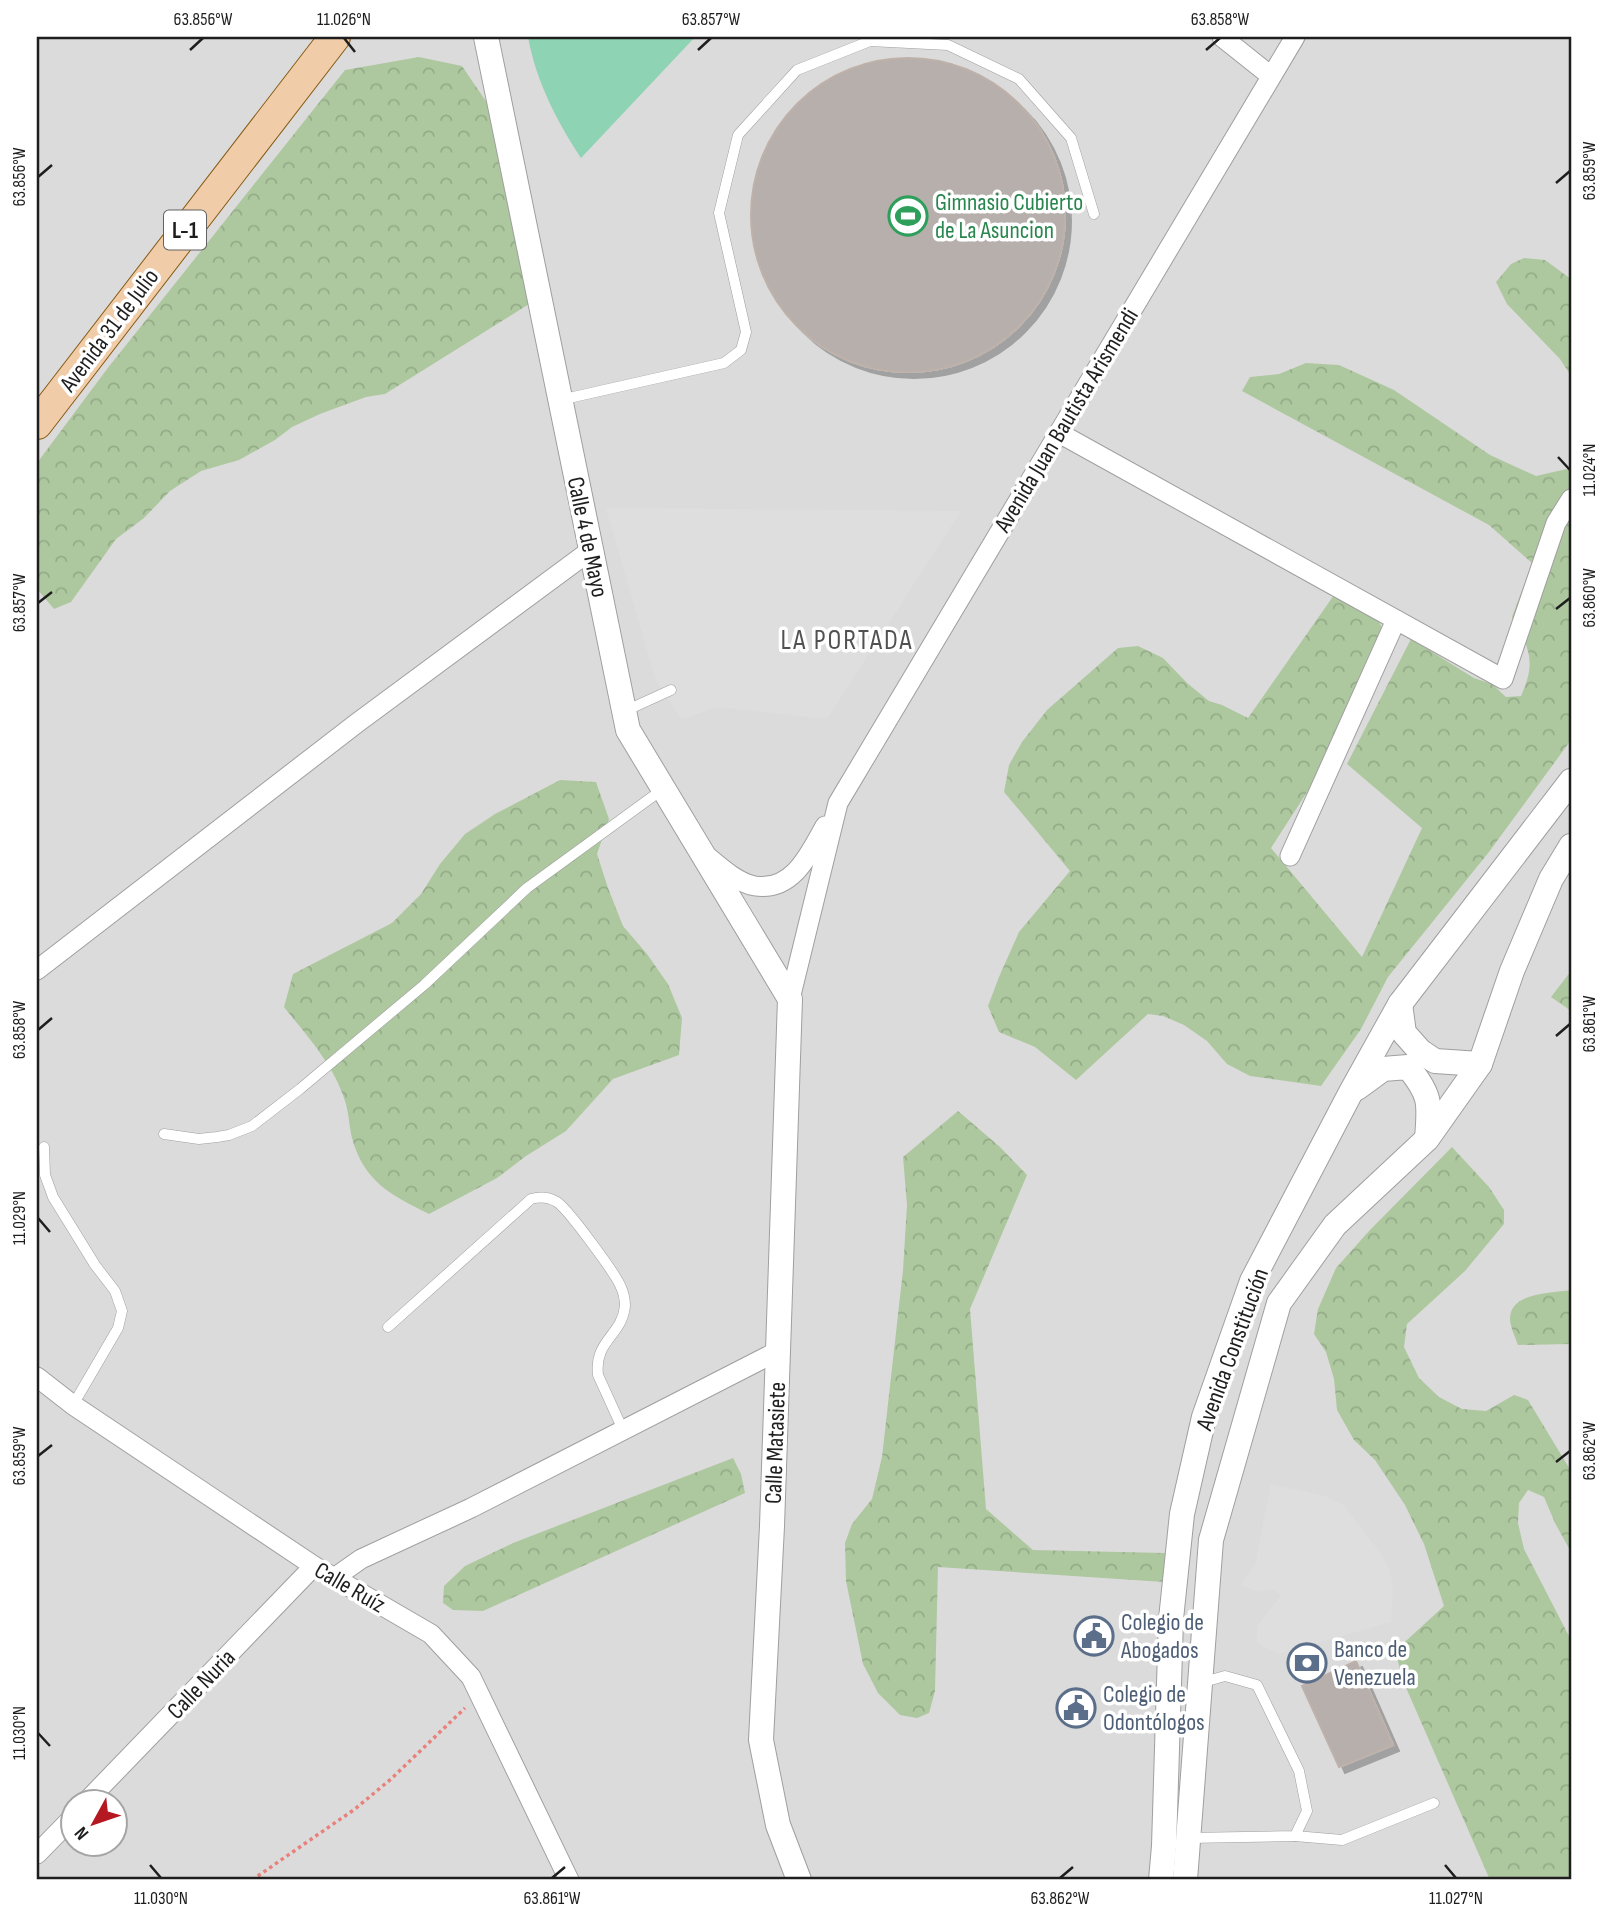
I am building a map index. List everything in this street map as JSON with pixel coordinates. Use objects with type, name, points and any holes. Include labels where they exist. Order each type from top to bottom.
[{"type":"main road","name":"Avenida 31 de Julio","points":[[37,424],[335,37]]},
{"type":"street","name":"Calle 4 de Mayo","points":[[486,37],[628,730],[790,999]]},
{"type":"street","points":[[1222,37],[1271,76]]},
{"type":"street","name":"Avenida Juan Bautista Arismendi","points":[[702,853],[730,874],[754,886],[769,886],[790,878],[805,861],[1295,37]]},
{"type":"street","points":[[1059,433],[1503,679],[1556,523],[1571,499]]},
{"type":"street","points":[[37,970],[357,723],[591,550]]},
{"type":"street","points":[[1290,856],[1396,620]]},
{"type":"street","name":"Avenida Constitución","points":[[1161,1880],[1171,1619],[1182,1514],[1205,1416],[1252,1281],[1400,1004],[1571,781]]},
{"type":"street","name":"Avenida Juan Bautista Arismendi","points":[[790,999],[838,803]]},
{"type":"street","name":"Avenida Constitución","points":[[1185,1880],[1211,1540],[1279,1303],[1335,1225],[1427,1139],[1480,1064],[1512,971],[1551,879],[1571,846]]},
{"type":"street","name":"Calle Matasiete","points":[[790,999],[772,1526],[761,1740],[778,1825],[799,1880]]},
{"type":"street","points":[[1400,1004],[1404,1032],[1420,1051],[1435,1061],[1480,1064]]},
{"type":"street","points":[[1351,1092],[1383,1069],[1408,1067],[1422,1084],[1430,1104],[1427,1139]]},
{"type":"street","points":[[334,1578],[360,1559],[471,1508],[778,1351]]},
{"type":"street","name":"Calle Ruíz","points":[[37,1377],[73,1405],[314,1566],[431,1634],[471,1677],[569,1880]]},
{"type":"street","name":"Calle Nuria","points":[[101,1787],[314,1566]]},
{"type":"street","points":[[37,1854],[60,1830]]},
{"type":"lane","points":[[560,400],[724,363],[741,350],[746,332],[719,213],[738,135],[797,70],[870,41],[948,45],[1019,79],[1071,138],[1094,214]]},
{"type":"lane","points":[[624,711],[671,690]]},
{"type":"lane","points":[[164,1134],[181,1138],[217,1138],[252,1126],[424,985],[527,888],[663,789]]},
{"type":"lane","points":[[44,1147],[45,1175],[53,1197],[94,1265],[115,1291],[122,1311],[118,1328],[73,1405]]},
{"type":"lane","points":[[388,1327],[531,1199],[549,1198],[562,1206],[614,1275],[623,1292],[623,1314],[619,1325],[601,1348],[597,1366],[598,1375],[623,1430]]},
{"type":"lane","points":[[1200,1684],[1224,1676],[1257,1685],[1299,1772],[1307,1811],[1295,1836]]},
{"type":"lane","points":[[1187,1838],[1295,1836],[1342,1840],[1434,1803]]},
{"type":"path","points":[[253,1880],[355,1810],[479,1694]]},
{"type":"shaded area","points":[[37,37],[1571,37],[1571,1880],[37,1880]]},
{"type":"shaded area","points":[[606,508],[961,511],[827,719],[717,707],[682,719],[656,681]]},
{"type":"shaded area","points":[[1271,1484],[1325,1496],[1343,1505],[1377,1548],[1389,1568],[1393,1587],[1391,1622],[1279,1654],[1257,1643],[1257,1626],[1281,1596],[1275,1590],[1256,1591],[1241,1585],[1255,1565]]},
{"type":"green space","points":[[528,37],[695,37],[581,158],[548,100]]},
{"type":"green space","points":[[419,57],[462,66],[494,113],[537,299],[385,394],[366,397],[320,414],[292,427],[239,460],[201,471],[170,491],[144,518],[116,539],[71,602],[54,609],[37,589],[37,463],[107,369],[345,70]]},
{"type":"green space","points":[[1524,258],[1545,260],[1571,279],[1571,376],[1560,359],[1507,304],[1496,282],[1511,264]]},
{"type":"green space","points":[[1306,363],[1339,365],[1394,390],[1490,455],[1536,476],[1571,468],[1571,740],[1489,852],[1388,977],[1361,1029],[1321,1086],[1250,1076],[1227,1064],[1207,1041],[1184,1025],[1163,1016],[1148,1014],[1076,1080],[1035,1047],[999,1032],[988,1006],[1019,932],[1070,871],[1004,792],[1009,765],[1022,742],[1047,710],[1118,648],[1138,646],[1163,658],[1209,701],[1248,718],[1334,595],[1373,611],[1384,631],[1322,769],[1271,848],[1362,957],[1422,828],[1347,764],[1411,639],[1474,678],[1492,684],[1506,697],[1521,696],[1526,684],[1529,655],[1512,617],[1532,563],[1489,525],[1242,391],[1250,377],[1279,374]]},
{"type":"green space","points":[[560,780],[596,782],[609,819],[597,854],[623,926],[668,984],[682,1018],[679,1055],[613,1079],[566,1131],[497,1178],[429,1214],[391,1193],[364,1166],[352,1138],[346,1106],[334,1075],[319,1051],[284,1007],[293,974],[392,923],[421,894],[440,864],[465,834],[495,814]]},
{"type":"green space","points":[[1571,971],[1571,1011],[1551,997]]},
{"type":"green space","points":[[958,1111],[1000,1147],[1027,1175],[970,1309],[986,1509],[1033,1550],[1165,1553],[1164,1582],[938,1567],[935,1691],[929,1713],[917,1718],[900,1715],[878,1693],[863,1664],[846,1581],[845,1543],[852,1524],[872,1499],[882,1457],[903,1270],[907,1205],[903,1157]]},
{"type":"green space","points":[[1452,1147],[1489,1187],[1504,1210],[1504,1224],[1465,1271],[1407,1324],[1404,1347],[1419,1378],[1439,1397],[1462,1409],[1486,1411],[1514,1395],[1528,1400],[1571,1471],[1571,1552],[1544,1497],[1528,1490],[1519,1503],[1518,1523],[1524,1549],[1571,1640],[1571,1880],[1490,1880],[1404,1683],[1395,1651],[1444,1606],[1424,1544],[1405,1505],[1375,1460],[1354,1440],[1337,1410],[1334,1379],[1326,1352],[1314,1334],[1318,1309],[1336,1268]]},
{"type":"green space","points":[[1571,1290],[1571,1344],[1518,1345],[1510,1318],[1517,1303],[1534,1295]]},
{"type":"green space","points":[[733,1458],[741,1474],[745,1493],[483,1611],[453,1610],[443,1603],[444,1586],[465,1566],[513,1543]]},
{"type":"building","name":"Gimnasio Cubierto de La Asuncion","points":[[908,58],[939,61],[968,70],[995,84],[1019,104],[1039,128],[1053,155],[1062,184],[1065,215],[1062,246],[1053,275],[1039,302],[1019,326],[995,346],[968,360],[939,369],[908,372],[877,369],[848,360],[821,346],[797,326],[777,302],[763,275],[754,246],[751,215],[754,184],[763,155],[777,128],[797,104],[821,84],[848,70],[877,61]]},
{"type":"building","points":[[1356,1661],[1393,1745],[1339,1767],[1302,1686]]},
{"type":"place","name":"Gimnasio Cubierto de La Asuncion","points":[[908,216]]},
{"type":"place","name":"Colegio de Abogados","points":[[1094,1636]]},
{"type":"place","name":"Banco de Venezuela","points":[[1307,1663]]},
{"type":"place","name":"Colegio de Odontólogos","points":[[1076,1708]]},
{"type":"district","name":"LA PORTADA","points":[[847,639]]}]
